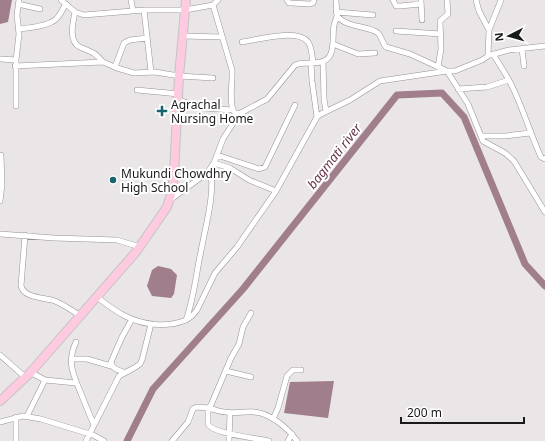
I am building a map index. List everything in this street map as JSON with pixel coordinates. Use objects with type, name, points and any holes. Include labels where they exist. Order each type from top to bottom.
[{"type":"main road","points":[[0,401],[28,374],[97,297],[140,247],[168,207],[174,173],[179,76],[186,0]]},
{"type":"street","points":[[131,0],[133,11]]},
{"type":"street","points":[[18,29],[38,26],[54,21],[57,18],[63,1],[75,12],[84,15],[144,10],[185,10],[213,6],[218,0]]},
{"type":"street","points":[[287,0],[289,3],[310,4],[313,3],[314,0]]},
{"type":"street","points":[[170,200],[202,178],[210,169],[223,140],[239,114],[267,99],[295,65],[300,63],[323,61],[329,57],[333,44],[334,25],[337,14],[336,0]]},
{"type":"street","points":[[392,0],[396,6],[421,2],[422,20]]},
{"type":"street","points":[[438,68],[441,49],[440,21],[448,14],[447,0]]},
{"type":"street","points":[[476,0],[479,11],[489,30],[491,55],[509,80],[520,102],[530,133],[544,160]]},
{"type":"street","points":[[489,30],[501,0]]},
{"type":"street","points":[[16,106],[16,63],[18,43],[17,15],[19,2],[40,9]]},
{"type":"street","points":[[213,6],[232,70],[232,110]]},
{"type":"street","points":[[144,10],[151,72]]},
{"type":"street","points":[[75,12],[72,27],[76,44],[79,47],[95,53],[104,62],[134,73],[151,72],[179,76],[213,78]]},
{"type":"street","points":[[337,14],[373,15]]},
{"type":"street","points":[[337,14],[342,21],[379,34],[386,47],[410,54],[447,71],[468,104],[485,143],[505,153],[514,161],[545,212]]},
{"type":"street","points":[[396,31],[441,34]]},
{"type":"street","points":[[242,42],[286,35],[296,35],[304,38],[309,44],[317,117]]},
{"type":"street","points":[[183,36],[222,37]]},
{"type":"street","points":[[115,67],[124,43],[130,40],[148,38]]},
{"type":"street","points":[[333,44],[353,53],[374,54]]},
{"type":"street","points":[[97,297],[118,312],[132,319],[151,324],[171,325],[186,320],[197,310],[215,273],[237,247],[276,191],[317,117],[326,111],[350,100],[380,81],[455,71],[491,55],[545,46]]},
{"type":"street","points":[[522,49],[524,66]]},
{"type":"street","points":[[0,59],[16,63],[104,62]]},
{"type":"street","points":[[323,61],[324,99],[326,111]]},
{"type":"street","points":[[458,89],[482,88],[509,80]]},
{"type":"street","points":[[137,90],[179,97],[210,110],[232,110],[239,114]]},
{"type":"street","points":[[217,155],[259,169],[265,168],[295,105]]},
{"type":"street","points":[[481,136],[506,136],[530,133]]},
{"type":"street","points":[[0,201],[1,156]]},
{"type":"street","points":[[214,163],[230,168],[249,180],[276,191]]},
{"type":"street","points":[[186,320],[192,298],[209,207],[212,177],[210,169]]},
{"type":"street","points":[[0,234],[54,238],[117,240],[140,247]]},
{"type":"street","points":[[24,235],[21,286],[23,290],[32,296],[64,305],[80,316]]},
{"type":"street","points":[[251,313],[243,327],[239,344],[231,358],[211,405],[208,408],[208,427],[229,434],[269,441]]},
{"type":"street","points":[[111,366],[111,362],[122,337],[132,319]]},
{"type":"street","points":[[86,441],[91,435],[94,425],[119,376],[140,364],[151,324]]},
{"type":"street","points":[[76,342],[72,349],[72,372],[94,425]]},
{"type":"street","points":[[0,355],[28,374],[46,380],[76,383]]},
{"type":"street","points":[[71,359],[87,359],[111,366],[124,372]]},
{"type":"street","points":[[273,419],[278,408],[288,373],[293,370],[301,370]]},
{"type":"street","points":[[226,371],[251,377]]},
{"type":"street","points":[[26,416],[46,380]]},
{"type":"street","points":[[172,441],[188,422],[193,409],[197,407],[230,412],[261,413],[273,419],[292,434],[297,441]]},
{"type":"street","points":[[229,441],[230,412]]},
{"type":"street","points":[[0,422],[16,417],[26,416],[55,422],[104,441]]},
{"type":"street","points":[[16,417],[16,441]]},
{"type":"street","points":[[288,441],[292,434]]},
{"type":"shaded area","points":[[0,0],[12,0],[8,22],[0,24]]},
{"type":"shaded area","points":[[158,266],[171,269],[177,275],[174,294],[171,298],[152,296],[147,286],[152,270]]},
{"type":"shaded area","points":[[334,381],[328,418],[284,413],[290,382]]},
{"type":"waterway","name":"bagmati river","points":[[127,441],[153,389],[243,289],[397,95],[442,93],[464,117],[525,264],[545,286]]},
{"type":"place","name":"Agrachal Nursing Home","points":[[162,111]]},
{"type":"place","name":"Mukundi Chowdhry High School","points":[[113,180]]}]
